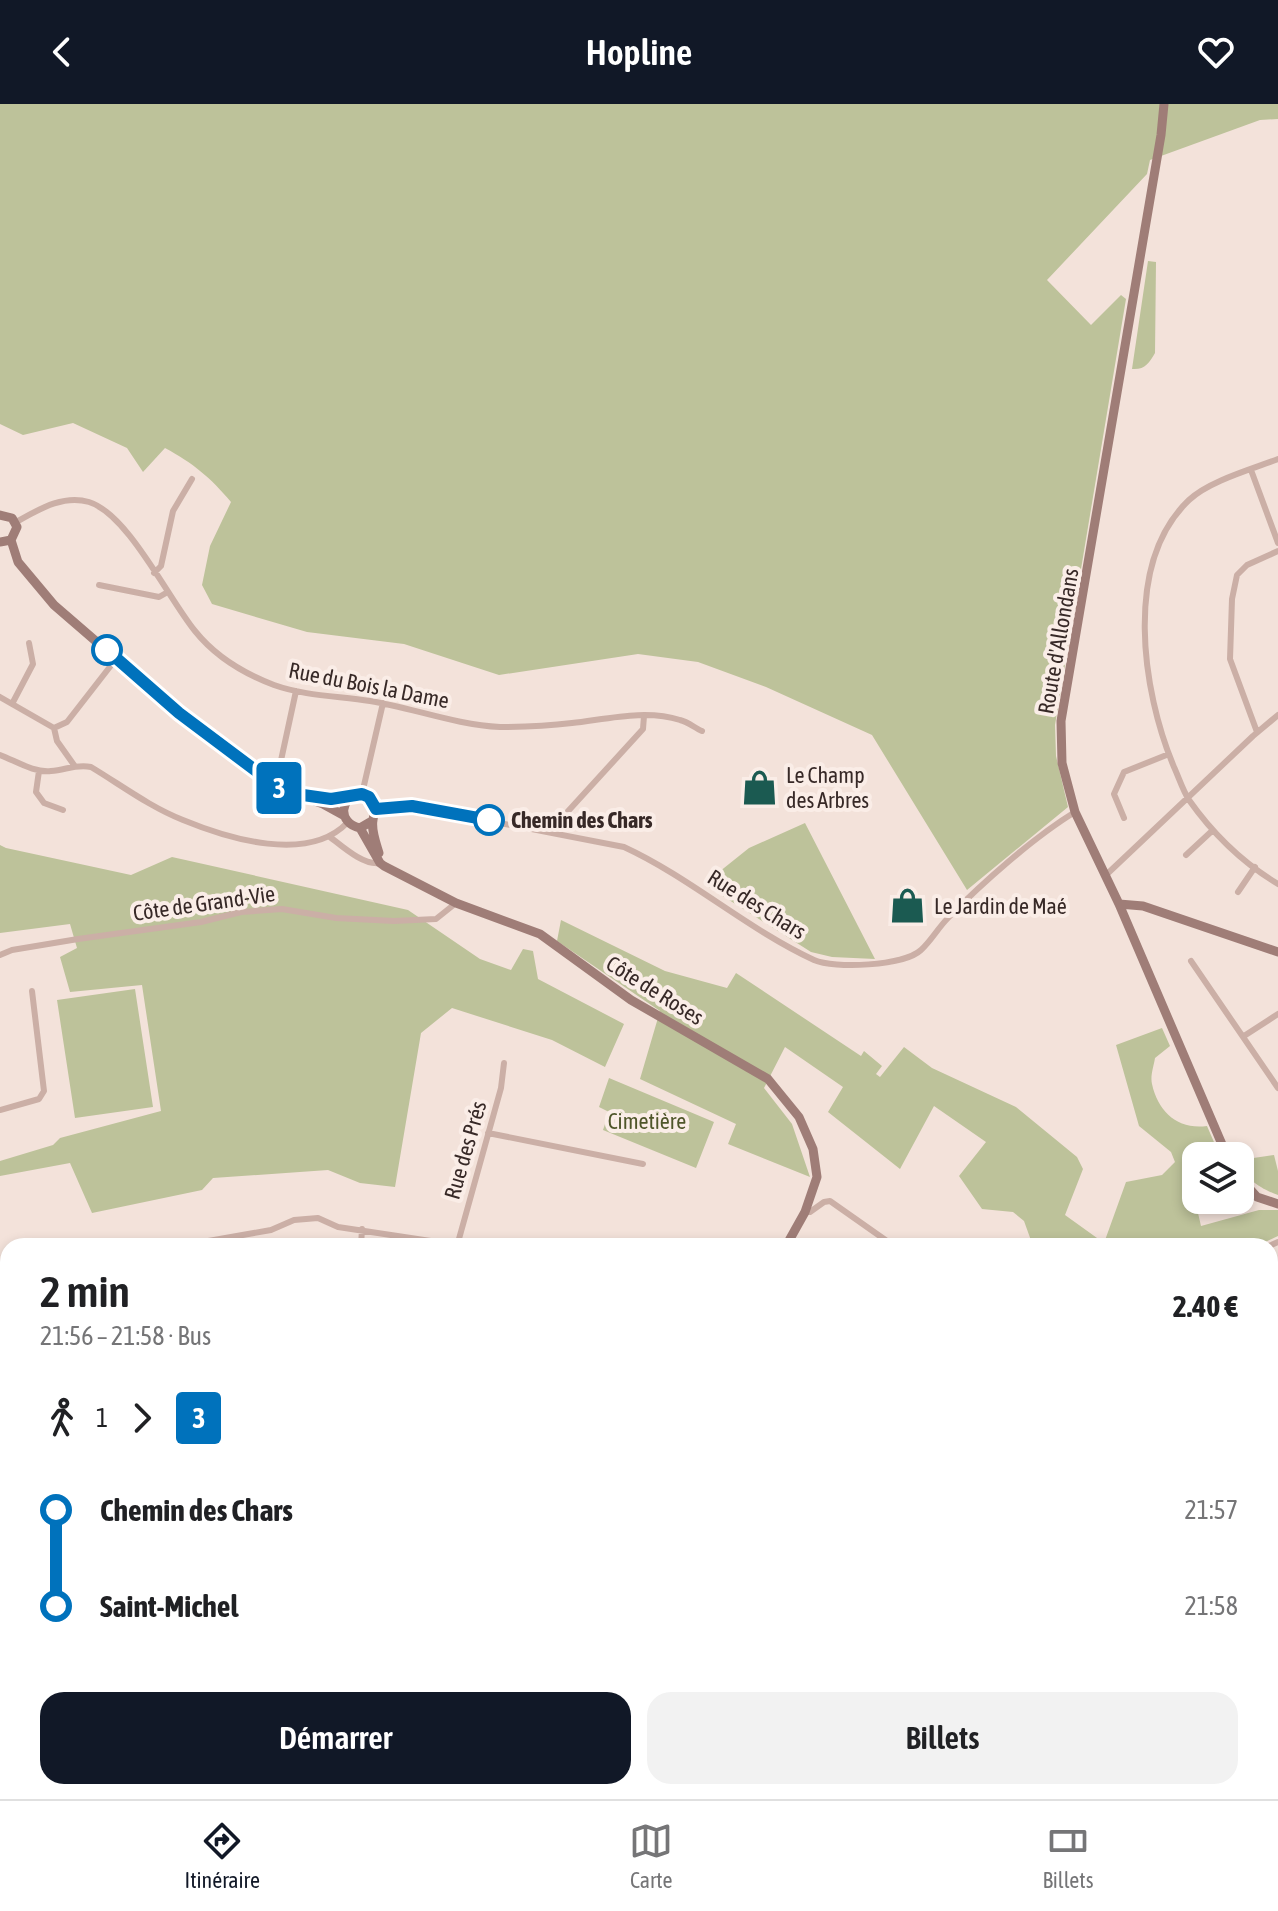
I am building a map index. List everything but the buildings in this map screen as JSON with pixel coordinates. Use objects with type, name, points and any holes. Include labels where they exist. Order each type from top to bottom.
[{"type":"street","name":"Route d'Allondans","points":[[1164,104],[1159,151],[1061,721],[1062,763],[1075,812],[1119,904],[1221,1142]]},
{"type":"street","points":[[1278,459],[1192,496],[1167,529],[1157,553],[1146,607],[1144,647],[1153,705],[1188,798],[1237,854],[1278,884]]},
{"type":"street","points":[[1251,470],[1278,543]]},
{"type":"street","points":[[154,573],[161,566],[173,511],[192,479]]},
{"type":"street","name":"Rue du Bois la Dame","points":[[16,522],[64,501],[88,502],[109,512],[197,634],[242,670],[276,686],[383,703],[442,718],[496,727],[542,726],[623,715],[680,720],[702,731]]},
{"type":"street","points":[[0,515],[7,515],[16,522],[17,532],[5,541],[18,562],[54,605],[179,713],[262,778],[279,788],[303,795],[331,799],[362,794],[369,797],[376,809],[372,821],[384,866]]},
{"type":"street","points":[[1257,732],[1230,659],[1231,610],[1237,575],[1247,565],[1278,551]]},
{"type":"street","points":[[99,585],[159,597],[166,593]]},
{"type":"street","points":[[12,704],[33,664],[29,643]]},
{"type":"street","points":[[54,728],[67,722],[116,659]]},
{"type":"street","points":[[280,765],[296,691]]},
{"type":"street","points":[[0,697],[54,728],[57,741],[74,765]]},
{"type":"street","points":[[362,794],[383,703]]},
{"type":"street","points":[[1106,875],[1278,715]]},
{"type":"street","points":[[557,833],[560,820],[643,729],[644,716]]},
{"type":"street","points":[[1124,818],[1114,794],[1124,772],[1169,754]]},
{"type":"street","points":[[0,755],[39,771],[50,772],[74,765],[91,767],[182,820],[245,840],[292,844],[330,837],[345,819]]},
{"type":"street","points":[[39,771],[36,792],[44,803],[63,810]]},
{"type":"street","points":[[303,795],[360,828],[384,866]]},
{"type":"street","points":[[345,819],[343,808],[350,797]]},
{"type":"street","name":"Rue des Chars","points":[[376,809],[412,806],[624,847],[654,860],[817,962],[869,965],[910,958],[921,950],[944,921],[975,891],[1075,812]]},
{"type":"street","points":[[360,828],[372,821]]},
{"type":"street","points":[[1186,855],[1213,830]]},
{"type":"street","points":[[330,837],[365,860],[384,866]]},
{"type":"street","name":"Côte de Roses","points":[[384,866],[456,903],[540,934],[631,1000],[768,1079],[799,1117],[813,1149],[817,1177],[805,1212],[790,1238]]},
{"type":"street","points":[[1238,892],[1255,867]]},
{"type":"street","name":"Côte de Grand-Vie","points":[[0,955],[51,944],[201,922],[241,912],[282,909],[336,918],[394,921],[436,919],[456,903]]},
{"type":"street","points":[[1119,904],[1143,906],[1278,952]]},
{"type":"street","points":[[1191,961],[1278,1088]]},
{"type":"street","points":[[0,1110],[39,1099],[44,1091],[32,991]]},
{"type":"street","points":[[1244,1036],[1278,1014]]},
{"type":"street","name":"Rue des Prés","points":[[459,1238],[501,1088],[504,1063]]},
{"type":"street","points":[[488,1133],[643,1164]]},
{"type":"street","points":[[1254,1194],[1278,1204]]},
{"type":"street","points":[[805,1212],[830,1201],[883,1238]]},
{"type":"street","points":[[226,1238],[318,1218],[338,1227],[415,1238]]},
{"type":"street","points":[[361,1238],[362,1229]]},
{"type":"green space","points":[[0,104],[1278,104],[1278,119],[1260,120],[1150,160],[1147,174],[1047,280],[1091,325],[1121,295],[1126,299],[1055,725],[1056,756],[1068,807],[967,890],[872,735],[766,687],[698,662],[638,654],[499,675],[404,644],[307,632],[212,604],[202,585],[210,546],[231,502],[201,472],[165,448],[143,472],[127,448],[73,423],[23,435],[0,424]]},
{"type":"green space","points":[[1148,261],[1156,262],[1155,353],[1146,365],[1132,369]]},
{"type":"green space","points":[[805,823],[875,959],[832,957],[811,952],[704,884],[749,848]]},
{"type":"green space","points":[[0,845],[131,875],[172,857],[408,910],[480,959],[511,970],[523,949],[533,951],[538,979],[624,1024],[605,1067],[552,1040],[452,1008],[421,1033],[395,1187],[360,1183],[328,1170],[213,1178],[202,1190],[92,1213],[70,1163],[0,1176],[0,1161],[53,1145],[60,1138],[161,1111],[142,985],[70,992],[60,957],[77,948],[70,924],[0,933]]},
{"type":"green space","points":[[561,920],[665,971],[727,988],[736,973],[861,1056],[864,1051],[882,1066],[876,1074],[880,1077],[904,1047],[932,1068],[1016,1107],[1077,1157],[1083,1169],[1065,1215],[1097,1238],[1030,1238],[1024,1221],[1013,1212],[982,1209],[959,1176],[986,1142],[934,1106],[900,1169],[828,1112],[843,1087],[785,1047],[764,1088],[792,1124],[810,1177],[728,1144],[736,1124],[640,1079],[660,1011],[557,941]]},
{"type":"green space","points":[[135,989],[153,1107],[75,1118],[57,1000]]},
{"type":"green space","points":[[1162,1028],[1170,1046],[1155,1058],[1151,1078],[1159,1103],[1178,1122],[1207,1126],[1214,1142],[1182,1142],[1182,1214],[1198,1214],[1201,1226],[1254,1214],[1259,1210],[1278,1210],[1278,1236],[1274,1238],[1106,1238],[1126,1182],[1162,1175],[1175,1162],[1171,1152],[1139,1126],[1116,1045]]},
{"type":"green space","name":"Cimetière","points":[[609,1078],[714,1122],[696,1168],[603,1130],[609,1112],[599,1107]]},
{"type":"green space","points":[[1274,1155],[1278,1195],[1254,1182],[1254,1158]]},
{"type":"bus line","name":"3","points":[[107,650],[179,713],[279,788],[331,799],[362,794],[374,802],[376,809],[412,806],[489,820]]},
{"type":"place","name":"Le Champ des Arbres","points":[[760,788]]},
{"type":"place","name":"Chemin des Chars","points":[[489,820]]},
{"type":"place","name":"Le Jardin de Maé","points":[[908,906]]}]
